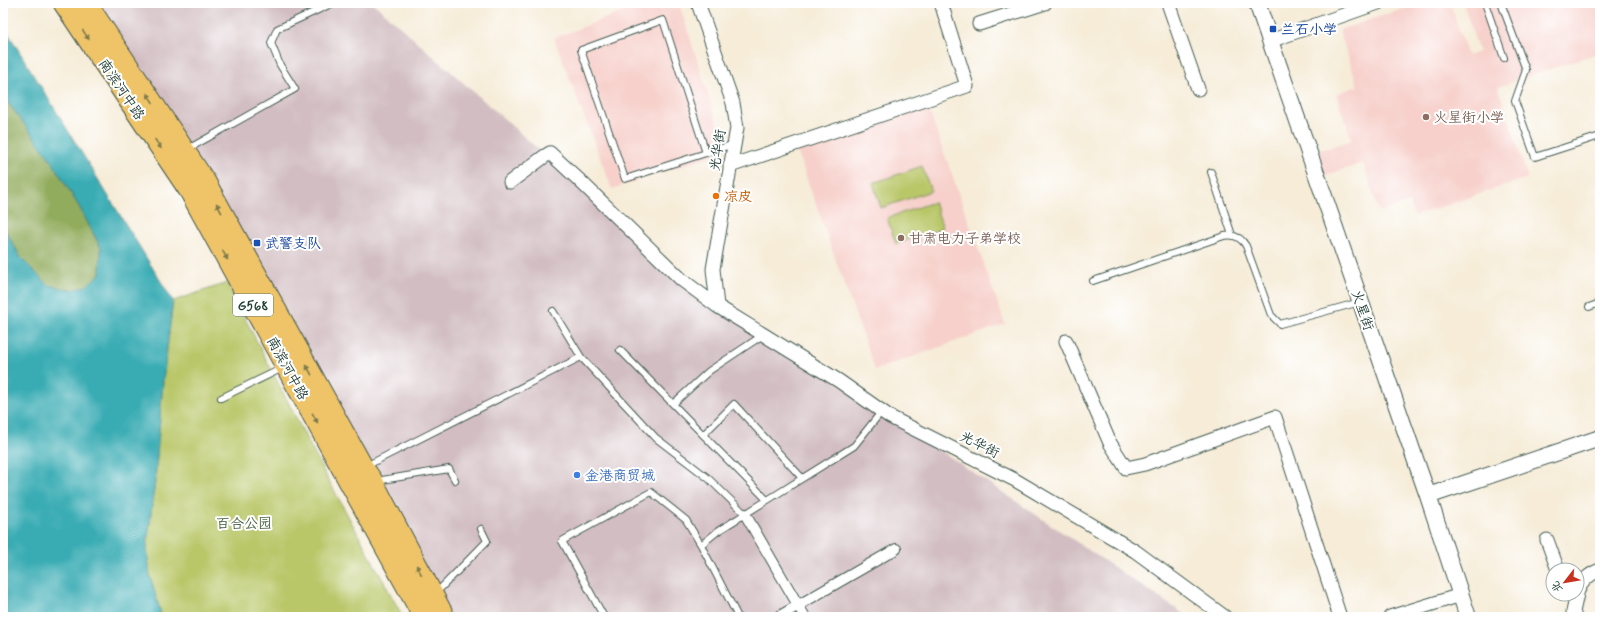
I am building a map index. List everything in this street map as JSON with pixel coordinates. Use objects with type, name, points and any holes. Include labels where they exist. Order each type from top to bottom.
[{"type":"highway","name":"南滨河中路","points":[[64,3],[190,191],[286,366],[363,481],[444,617]]},
{"type":"highway","name":"南滨河中路","points":[[86,3],[205,182],[363,481],[424,617]]},
{"type":"street","name":"光华街","points":[[698,3],[733,103],[737,128],[713,269],[717,306]]},
{"type":"street","points":[[730,166],[967,86],[941,3]]},
{"type":"street","points":[[979,24],[1045,3]]},
{"type":"street","points":[[1168,3],[1198,89]]},
{"type":"street","name":"火星街","points":[[1257,3],[1428,496],[1462,595],[1468,617]]},
{"type":"street","points":[[1270,41],[1378,3]]},
{"type":"street","name":"光华街","points":[[510,182],[544,156],[550,154],[578,179],[682,280],[717,306],[839,381],[890,417],[1015,480],[1135,551],[1225,617]]},
{"type":"street","points":[[1066,341],[1110,443],[1126,468],[1145,464],[1275,416],[1340,617]]},
{"type":"street","points":[[1428,496],[1600,438]]},
{"type":"street","points":[[745,514],[805,617]]},
{"type":"street","points":[[1547,540],[1555,562]]},
{"type":"street","points":[[778,617],[896,549]]},
{"type":"street","points":[[1585,579],[1594,572],[1600,570]]},
{"type":"street","points":[[1390,617],[1462,595]]},
{"type":"street","points":[[1569,602],[1574,614]]},
{"type":"street","points":[[1574,614],[1576,602]]},
{"type":"lane","points":[[185,151],[295,89],[280,65],[271,43],[276,29],[333,3]]},
{"type":"lane","points":[[1485,3],[1504,58]]},
{"type":"lane","points":[[1501,3],[1526,70],[1516,101],[1535,157],[1600,136]]},
{"type":"lane","points":[[706,153],[663,20],[581,50],[625,179],[706,153],[734,144]]},
{"type":"lane","points":[[1211,172],[1232,235]]},
{"type":"lane","points":[[1093,281],[1224,236],[1232,235],[1241,239],[1246,246],[1271,315],[1280,324],[1360,302]]},
{"type":"lane","points":[[1589,307],[1600,303]]},
{"type":"lane","points":[[553,312],[580,357],[656,438],[708,478],[745,514]]},
{"type":"lane","points":[[672,404],[709,371],[763,335]]},
{"type":"lane","points":[[620,350],[766,500]]},
{"type":"lane","points":[[363,481],[580,357]]},
{"type":"lane","points":[[222,398],[286,366]]},
{"type":"lane","points":[[703,435],[734,404],[802,478]]},
{"type":"lane","points":[[701,545],[718,531],[854,446],[882,411]]},
{"type":"lane","points":[[363,481],[449,469],[455,480]]},
{"type":"lane","points":[[604,617],[562,541],[651,492],[686,520],[701,545],[738,617]]},
{"type":"lane","points":[[432,596],[487,541],[481,529]]},
{"type":"shaded area","points":[[75,3],[373,3],[684,278],[1188,617],[432,617]]},
{"type":"shaded area","points":[[646,3],[679,3],[719,129],[716,154],[612,189],[554,38]]},
{"type":"shaded area","name":"火星街小学","points":[[1421,3],[1450,3],[1468,56],[1479,52],[1463,3],[1600,3],[1600,52],[1498,87],[1528,178],[1414,216],[1410,202],[1379,212],[1363,163],[1323,176],[1315,152],[1352,140],[1336,94],[1358,86],[1339,30]]},
{"type":"shaded area","name":"甘肃电力子弟学校","points":[[927,105],[1005,324],[875,370],[797,151]]},
{"type":"green space","points":[[3,96],[51,160],[80,208],[101,248],[100,274],[86,287],[72,290],[48,285],[21,258],[3,226]]},
{"type":"green space","points":[[922,166],[931,191],[881,208],[873,183]]},
{"type":"green space","points":[[934,202],[943,228],[896,244],[887,218]]},
{"type":"green space","name":"百合公园","points":[[227,283],[316,457],[403,617],[162,617],[150,576],[147,547],[155,481],[163,381],[173,301]]},
{"type":"water","points":[[3,25],[173,301],[163,381],[155,481],[147,547],[150,576],[162,617],[3,617],[3,226],[21,258],[48,285],[72,290],[86,286],[100,274],[101,248],[80,208],[51,160],[3,96]]},
{"type":"place","name":"兰石小学","points":[[1273,29]]},
{"type":"place","name":"火星街小学","points":[[1426,117]]},
{"type":"place","name":"凉皮","points":[[716,196]]},
{"type":"place","name":"甘肃电力子弟学校","points":[[901,238]]},
{"type":"place","name":"武警支队","points":[[257,243]]},
{"type":"place","name":"金港商贸城","points":[[577,475]]}]
